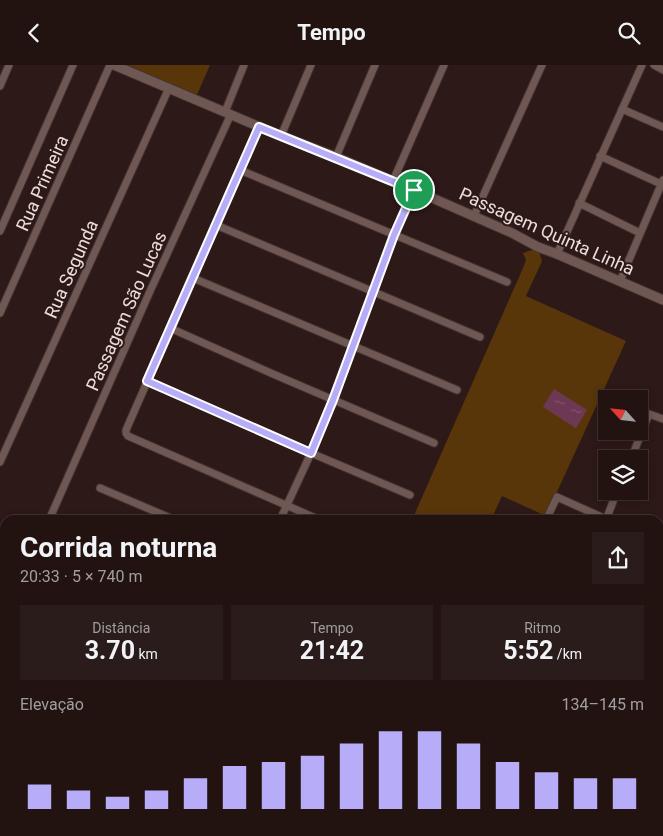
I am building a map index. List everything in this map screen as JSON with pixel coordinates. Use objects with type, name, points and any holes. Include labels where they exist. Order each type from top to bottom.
[{"type":"street","points":[[0,86],[10,65]]},
{"type":"street","points":[[0,231],[74,65]]},
{"type":"street","name":"Passagem Quinta Linha","points":[[112,65],[393,181],[474,216],[538,247],[663,300]]},
{"type":"street","name":"Rua Primeira","points":[[0,313],[112,65]]},
{"type":"street","name":"Passagem São Lucas","points":[[51,515],[228,113],[244,65]]},
{"type":"street","points":[[282,136],[311,65]]},
{"type":"street","points":[[336,157],[375,65]]},
{"type":"street","points":[[393,181],[444,65]]},
{"type":"street","points":[[474,216],[542,65]]},
{"type":"street","points":[[557,254],[642,65]]},
{"type":"street","points":[[654,65],[663,69]]},
{"type":"street","name":"Rua Segunda","points":[[0,462],[169,88]]},
{"type":"street","points":[[622,109],[663,127]]},
{"type":"street","points":[[259,127],[170,328],[126,433],[128,436],[309,515]]},
{"type":"street","points":[[600,156],[662,182],[620,281]]},
{"type":"street","points":[[240,169],[507,282]]},
{"type":"street","points":[[282,515],[333,400],[372,292],[414,190]]},
{"type":"street","points":[[579,203],[640,233]]},
{"type":"street","points":[[216,225],[480,337]]},
{"type":"street","points":[[193,278],[456,390]]},
{"type":"street","points":[[170,328],[434,443]]},
{"type":"street","points":[[147,381],[410,495]]},
{"type":"street","points":[[635,450],[649,414],[663,419]]},
{"type":"street","points":[[100,488],[163,515]]},
{"type":"street","points":[[548,515],[557,497],[597,515]]},
{"type":"street","points":[[608,515],[614,500]]},
{"type":"shaded area","points":[[126,65],[210,65],[196,97]]},
{"type":"shaded area","points":[[538,248],[542,261],[526,296],[626,341],[604,390],[598,390],[598,402],[546,515],[502,496],[493,515],[414,515],[523,268],[526,260],[523,253]]},
{"type":"water","points":[[554,389],[587,410],[576,428],[543,407]]},
{"type":"route","points":[[259,127],[414,190],[394,235],[333,400],[311,453],[147,381],[259,127]]}]
